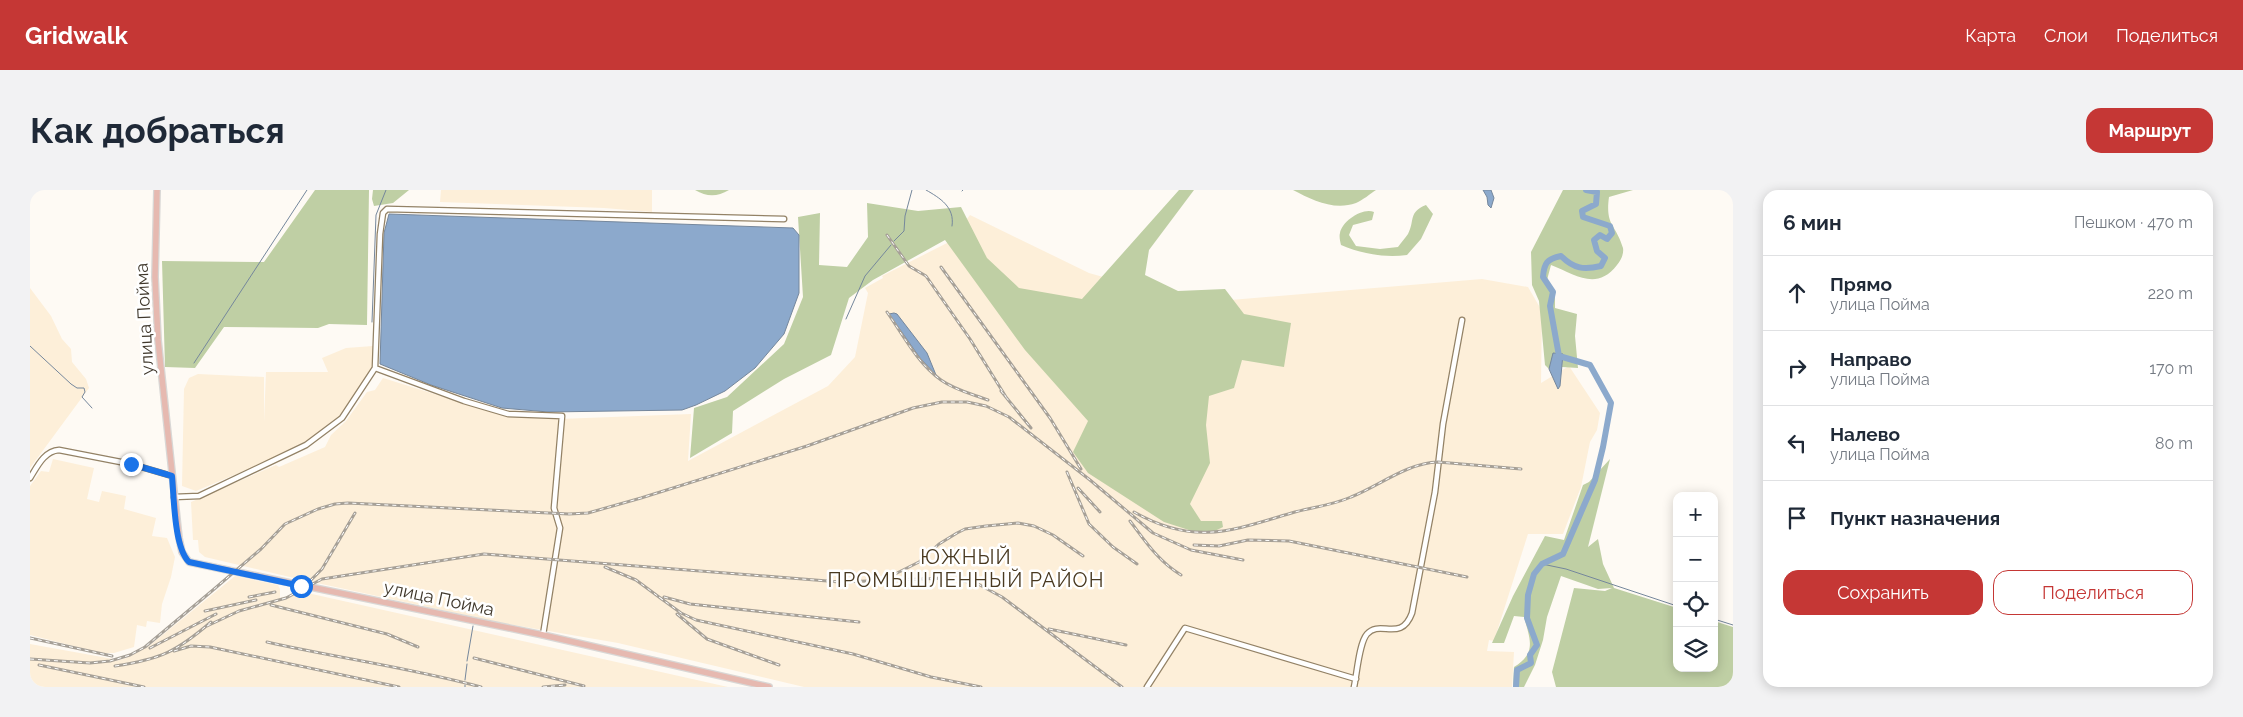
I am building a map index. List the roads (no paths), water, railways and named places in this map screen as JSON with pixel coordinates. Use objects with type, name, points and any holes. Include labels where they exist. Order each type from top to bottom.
[{"type":"main road","name":"улица Пойма","points":[[158,190],[155,277],[161,372],[174,497],[182,552],[186,559],[192,563],[543,635],[769,687]]},
{"type":"street","points":[[174,497],[199,496],[306,445],[342,418],[375,368],[380,234],[383,213],[387,209],[784,219]]},
{"type":"street","points":[[1354,687],[1362,644],[1367,634],[1376,629],[1390,630],[1402,627],[1410,620],[1412,614],[1435,492],[1443,424],[1462,320]]},
{"type":"street","points":[[375,368],[464,401],[508,414],[562,416],[554,508],[560,528],[543,635]]},
{"type":"street","points":[[30,478],[46,455],[51,451],[59,450],[146,468],[172,476]]},
{"type":"street","points":[[1146,687],[1185,628],[1356,679]]},
{"type":"water","points":[[1483,190],[1491,190],[1494,198],[1491,208],[1488,205],[1487,197]]},
{"type":"water","points":[[389,214],[793,228],[799,235],[799,293],[784,334],[755,368],[725,391],[696,405],[682,410],[548,412],[502,408],[431,385],[380,364],[384,233]]},
{"type":"water","points":[[889,314],[897,314],[927,353],[936,375],[920,358]]},
{"type":"water","points":[[1553,353],[1563,354],[1560,386],[1558,389],[1549,369]]},
{"type":"waterway","points":[[194,363],[307,190]]},
{"type":"waterway","points":[[372,322],[376,215],[386,190]]},
{"type":"waterway","points":[[894,241],[904,231],[905,216],[912,190]]},
{"type":"waterway","points":[[926,190],[949,208],[952,226]]},
{"type":"waterway","points":[[1516,687],[1517,670],[1531,663],[1530,655],[1537,645],[1527,618],[1528,595],[1534,574],[1542,564],[1563,554],[1595,480],[1611,403],[1590,365],[1559,356],[1550,306],[1553,292],[1543,277],[1547,262],[1556,257],[1561,256],[1570,264],[1584,268],[1601,266],[1605,258],[1597,251],[1594,240],[1600,235],[1607,239],[1612,233],[1610,226],[1583,217],[1582,211],[1596,204],[1597,192],[1586,190]]},
{"type":"waterway","points":[[846,319],[865,276],[891,245]]},
{"type":"waterway","points":[[30,346],[71,384],[77,388],[84,388],[85,392],[82,397],[92,408]]},
{"type":"waterway","points":[[1542,564],[1566,569],[1673,605]]},
{"type":"waterway","points":[[1718,620],[1733,625]]},
{"type":"waterway","points":[[467,661],[473,626]]},
{"type":"waterway","points":[[465,680],[467,664]]},
{"type":"railway","points":[[887,235],[909,266],[926,276],[970,339],[1006,397]]},
{"type":"railway","points":[[941,267],[1050,418],[1081,469]]},
{"type":"railway","points":[[887,312],[911,349],[925,366],[941,380],[964,392],[988,400]]},
{"type":"railway","points":[[1001,391],[1031,428]]},
{"type":"railway","points":[[30,659],[90,663],[110,661],[130,655],[145,647],[213,590],[261,549],[285,524],[318,509],[335,504],[348,503],[569,514],[588,513],[807,446],[913,408],[942,402],[967,402],[986,406],[1009,417],[1090,480],[1153,533],[1191,550],[1243,560]]},
{"type":"railway","points":[[1134,512],[1156,523],[1177,529],[1214,532],[1252,525],[1344,500],[1415,466],[1427,463],[1438,462],[1521,469]]},
{"type":"railway","points":[[1067,472],[1089,524],[1113,547],[1137,564]]},
{"type":"railway","points":[[1078,488],[1100,512]]},
{"type":"railway","points":[[310,581],[322,569],[355,513]]},
{"type":"railway","points":[[1130,521],[1159,557],[1181,575]]},
{"type":"railway","points":[[887,578],[919,562],[939,544],[957,533],[965,529],[986,526],[1018,523],[1034,526],[1053,535],[1083,556]]},
{"type":"railway","points":[[1194,545],[1219,546],[1248,540],[1289,541],[1467,577]]},
{"type":"railway","points":[[207,626],[239,611],[286,598],[322,579],[484,554],[840,582],[948,578],[978,584],[1002,597],[1122,687]]},
{"type":"railway","points":[[605,567],[636,580],[663,600]]},
{"type":"railway","points":[[249,597],[275,592]]},
{"type":"railway","points":[[659,597],[681,613],[696,620],[853,654],[931,677],[981,687]]},
{"type":"railway","points":[[664,597],[690,604],[859,622]]},
{"type":"railway","points":[[205,611],[256,600]]},
{"type":"railway","points":[[271,605],[387,634],[418,647]]},
{"type":"railway","points":[[150,648],[216,614]]},
{"type":"railway","points":[[677,614],[707,639],[779,665]]},
{"type":"railway","points":[[115,666],[167,653],[188,641],[211,622]]},
{"type":"railway","points":[[1049,629],[1126,645]]},
{"type":"railway","points":[[30,638],[112,656]]},
{"type":"railway","points":[[267,642],[428,674],[481,687]]},
{"type":"railway","points":[[174,651],[191,646],[210,647],[399,687]]},
{"type":"railway","points":[[474,658],[584,686]]},
{"type":"railway","points":[[39,665],[144,687]]},
{"type":"railway","points":[[30,684],[36,687]]},
{"type":"railway","points":[[543,687],[565,685]]},
{"type":"district","name":"ЮЖНЫЙ ПРОМЫШЛЕННЫЙ РАЙОН","points":[[966,568]]}]
